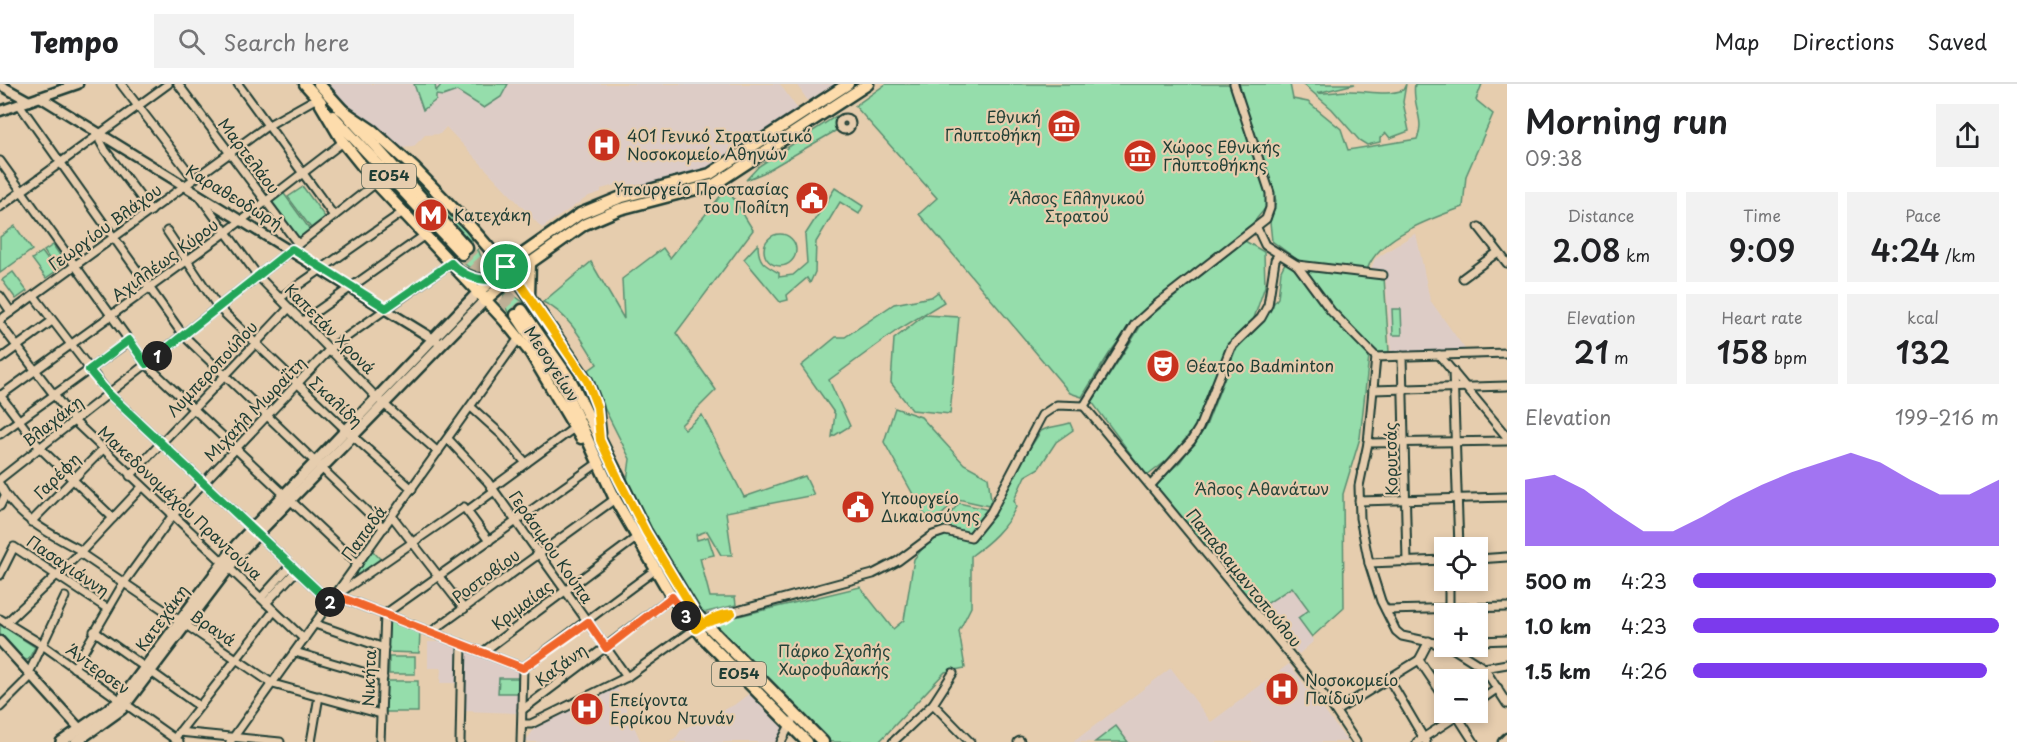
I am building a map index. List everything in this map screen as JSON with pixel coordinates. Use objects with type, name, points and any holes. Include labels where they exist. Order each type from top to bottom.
[{"type":"main road","name":"Μεσογείων","points":[[305,84],[465,251],[319,84]]},
{"type":"main road","points":[[495,284],[570,219],[594,207],[710,174],[848,84]]},
{"type":"main road","points":[[495,284],[591,220],[620,209],[715,184],[868,84]]},
{"type":"main road","name":"Μεσογείων","points":[[317,98],[343,142],[376,183],[455,267],[529,299],[587,381],[597,407],[600,440]]},
{"type":"main road","name":"Μεσογείων","points":[[339,108],[373,131],[414,168],[483,240],[505,321],[519,338],[574,428]]},
{"type":"main road","points":[[483,240],[492,263],[498,306],[505,321]]},
{"type":"main road","points":[[529,299],[527,279],[530,262]]},
{"type":"main road","points":[[455,267],[476,279],[516,291],[529,299]]},
{"type":"main road","name":"Κατεχάκη","points":[[76,742],[123,703],[225,564],[255,531],[495,284]]},
{"type":"main road","name":"Μεσογείων","points":[[807,742],[789,724],[672,597],[615,499],[563,386],[519,313],[571,381],[646,532],[699,626],[798,715],[823,742]]},
{"type":"main road","name":"ΕΟ54","points":[[574,428],[598,463]]},
{"type":"main road","name":"Κατεχάκη","points":[[61,742],[86,735]]},
{"type":"street","points":[[4,109],[78,84]]},
{"type":"street","points":[[121,84],[194,179]]},
{"type":"street","points":[[0,207],[168,84]]},
{"type":"street","name":"Μαρτελάου","points":[[178,84],[266,200],[295,247]]},
{"type":"street","points":[[238,84],[301,174],[334,216]]},
{"type":"street","points":[[522,724],[531,724],[627,677],[708,620],[873,574],[898,561],[933,535],[945,531],[971,537],[991,512],[1042,415],[1057,405],[1084,406],[1135,324],[1157,304],[1266,219],[1270,208],[1270,193],[1234,84]]},
{"type":"street","points":[[4,87],[29,101]]},
{"type":"street","points":[[4,87],[10,96],[4,109]]},
{"type":"street","name":"Καραθεοδωρή","points":[[40,97],[242,220],[295,247],[323,269],[438,341]]},
{"type":"street","name":"Γεωργίου Βλάχου","points":[[0,322],[267,126],[317,98]]},
{"type":"street","points":[[839,103],[849,119]]},
{"type":"street","points":[[19,104],[183,335],[384,528]]},
{"type":"street","points":[[100,134],[100,141],[105,150],[151,211]]},
{"type":"street","name":"Αχιλλέως Κύρου","points":[[0,396],[225,233],[343,142]]},
{"type":"street","points":[[0,161],[146,364],[358,564]]},
{"type":"street","name":"Βλαχάκη","points":[[0,479],[376,183]]},
{"type":"street","name":"Καπετάν Χρονά","points":[[198,194],[258,276],[332,348],[381,401],[438,452]]},
{"type":"street","points":[[280,298],[403,212]]},
{"type":"street","points":[[1479,227],[1507,263]]},
{"type":"street","points":[[1257,228],[1265,245],[1298,265],[1383,275]]},
{"type":"street","name":"Σκαλίδη","points":[[168,231],[218,308],[412,489]]},
{"type":"street","points":[[303,321],[425,235]]},
{"type":"street","points":[[1463,278],[1498,252]]},
{"type":"street","points":[[1151,485],[1191,441],[1199,428],[1231,347],[1261,318],[1268,305],[1275,260],[1279,254]]},
{"type":"street","points":[[1298,265],[1330,311],[1376,357],[1507,353]]},
{"type":"street","name":"Μιχαήλ Μωραΐτη","points":[[74,668],[123,584],[173,515],[297,383],[332,348],[386,308],[455,267]]},
{"type":"street","points":[[0,296],[11,312]]},
{"type":"street","points":[[34,296],[109,394],[330,602]]},
{"type":"street","name":"Λυμπεροπούλου","points":[[130,476],[290,308]]},
{"type":"street","points":[[0,359],[52,321]]},
{"type":"street","name":"Μακεδονομάχου Πραντούνα","points":[[0,322],[74,421],[304,639]]},
{"type":"street","name":"Παπαδά","points":[[231,739],[273,684],[519,338]]},
{"type":"street","points":[[0,434],[129,340]]},
{"type":"street","points":[[1439,355],[1507,439]]},
{"type":"street","name":"Κορυτσάς","points":[[1402,356],[1407,562]]},
{"type":"street","points":[[1376,357],[1368,443],[1359,501],[1368,563],[1396,631],[1402,636],[1434,642]]},
{"type":"street","points":[[1453,371],[1459,537]]},
{"type":"street","points":[[1373,390],[1507,386]]},
{"type":"street","points":[[0,396],[40,448],[113,518]]},
{"type":"street","name":"Παπαδιαμαντοπούλου","points":[[1084,406],[1336,711],[1356,742]]},
{"type":"street","points":[[471,407],[502,435],[526,463]]},
{"type":"street","points":[[335,595],[349,588],[414,541],[466,509],[574,428]]},
{"type":"street","name":"Γεράσιμου Κούπα","points":[[448,439],[493,489],[627,677]]},
{"type":"street","points":[[1368,443],[1507,439]]},
{"type":"street","name":"Γαρέφη","points":[[31,522],[103,449]]},
{"type":"street","points":[[385,614],[598,463]]},
{"type":"street","name":"Βρανά","points":[[0,485],[2,500],[31,522],[81,552],[123,584],[273,684],[381,714]]},
{"type":"street","points":[[3,621],[81,552],[142,487]]},
{"type":"street","points":[[1359,501],[1507,498]]},
{"type":"street","name":"Ροστοβίου","points":[[431,632],[615,499]]},
{"type":"street","points":[[466,509],[489,541]]},
{"type":"street","points":[[392,516],[414,541],[464,609]]},
{"type":"street","name":"Κριμαίας","points":[[483,652],[636,538]]},
{"type":"street","name":"Πασαγιάννη","points":[[0,575],[14,547],[108,609]]},
{"type":"street","points":[[1488,558],[1507,557]]},
{"type":"street","points":[[1368,563],[1434,561]]},
{"type":"street","points":[[264,600],[293,568]]},
{"type":"street","points":[[523,668],[588,622],[655,570]]},
{"type":"street","points":[[335,595],[523,668]]},
{"type":"street","points":[[0,707],[30,674],[41,644],[65,597]]},
{"type":"street","name":"Καζάνη","points":[[522,710],[672,597]]},
{"type":"street","points":[[1488,608],[1507,607]]},
{"type":"street","points":[[1386,610],[1434,608]]},
{"type":"street","points":[[176,740],[179,732],[274,610]]},
{"type":"street","name":"Νικήτα","points":[[380,742],[385,614]]},
{"type":"street","name":"Άντερσεν","points":[[3,621],[41,644],[176,740]]},
{"type":"street","points":[[315,624],[384,648]]},
{"type":"street","points":[[94,631],[199,706]]},
{"type":"street","points":[[1488,641],[1507,640]]},
{"type":"street","points":[[0,641],[86,735]]},
{"type":"street","points":[[1336,711],[1419,660],[1430,641]]},
{"type":"street","points":[[460,742],[462,644]]},
{"type":"street","points":[[295,652],[383,678]]},
{"type":"street","points":[[1470,657],[1484,668],[1507,704]]},
{"type":"street","points":[[1419,660],[1434,682]]},
{"type":"street","points":[[1484,668],[1507,664]]},
{"type":"street","points":[[521,742],[523,668]]},
{"type":"street","points":[[893,742],[933,704],[953,673]]},
{"type":"street","points":[[1389,680],[1422,741],[1447,723]]},
{"type":"street","points":[[1488,695],[1498,688]]},
{"type":"street","points":[[311,742],[319,696]]},
{"type":"street","points":[[933,704],[970,742]]},
{"type":"street","points":[[781,742],[789,724],[798,715]]},
{"type":"street","points":[[1464,723],[1474,742]]},
{"type":"street","points":[[179,732],[231,739],[280,742]]},
{"type":"street","points":[[1503,742],[1507,738]]},
{"type":"shaded area","name":"401 Γενικό Στρατιωτικό Νοσοκομείο Αθηνών","points":[[329,84],[780,84],[798,110],[702,171],[631,189],[623,183],[601,189],[601,192],[589,196],[542,228],[446,127],[440,134],[425,135],[413,147],[401,148],[348,106]]},
{"type":"shaded area","points":[[796,84],[835,84],[808,101]]},
{"type":"shaded area","points":[[1416,233],[1430,300],[1465,349],[1391,352],[1385,274],[1370,271],[1375,259]]},
{"type":"shaded area","points":[[1292,586],[1309,610],[1298,618],[1314,641],[1299,654],[1261,607]]},
{"type":"shaded area","points":[[428,642],[442,642],[457,648],[456,683],[440,683],[441,668],[428,668]]},
{"type":"shaded area","points":[[465,650],[519,672],[517,713],[463,711]]},
{"type":"shaded area","name":"Νοσοκομείο Παίδων","points":[[1289,664],[1348,742],[1073,742],[1171,668],[1211,722]]},
{"type":"shaded area","points":[[617,688],[641,742],[525,742],[535,728]]},
{"type":"shaded area","points":[[750,693],[784,726],[777,742],[669,742],[675,739],[681,730],[734,705]]},
{"type":"green space","points":[[414,84],[435,84],[436,91],[442,84],[508,84],[501,97],[484,108],[457,91],[443,96],[436,95],[436,100],[423,110]]},
{"type":"green space","name":"Άλσος Ελληνικού Στρατού","points":[[886,84],[1232,84],[1268,193],[1268,205],[1253,223],[1131,324],[1082,397],[1070,393],[919,214],[937,198],[855,106]]},
{"type":"green space","points":[[1238,84],[1290,84],[1293,99],[1308,102],[1341,129],[1348,150],[1417,139],[1420,125],[1414,91],[1415,84],[1482,84],[1476,100],[1493,114],[1466,176],[1463,207],[1422,223],[1394,238],[1373,258],[1367,270],[1299,261],[1272,241],[1270,222],[1276,201]]},
{"type":"green space","points":[[1303,84],[1355,84],[1317,93],[1350,91],[1390,93],[1403,90],[1406,84],[1403,102],[1409,131],[1390,138],[1386,133],[1380,138],[1380,142],[1367,145],[1359,140],[1332,109]]},
{"type":"green space","points":[[836,116],[837,130],[763,173],[746,180],[759,166]]},
{"type":"green space","points":[[338,127],[428,223],[390,192]]},
{"type":"green space","points":[[372,139],[444,205],[468,234],[472,243]]},
{"type":"green space","points":[[303,187],[325,217],[311,228],[288,197]]},
{"type":"green space","points":[[727,188],[753,230],[676,333],[716,390],[681,425],[685,429],[702,415],[744,497],[805,476],[814,495],[726,512],[732,555],[721,555],[707,531],[696,535],[697,540],[708,537],[714,555],[700,558],[710,597],[735,597],[736,605],[703,613],[669,564],[627,482],[630,459],[586,372],[597,364],[567,320],[543,302],[591,262],[624,319],[622,279],[663,248],[670,258]]},
{"type":"green space","points":[[835,188],[863,206],[859,214],[840,202],[816,242],[815,272],[810,283],[807,278],[787,295],[788,300],[780,302],[744,259],[758,244],[761,259],[779,273],[779,277],[793,275],[807,263],[805,235]]},
{"type":"green space","points":[[282,191],[311,231],[299,240],[270,200]]},
{"type":"green space","points":[[15,226],[32,250],[0,273],[0,237]]},
{"type":"green space","points":[[780,234],[791,239],[796,250],[791,261],[780,266],[769,261],[764,250],[769,239]]},
{"type":"green space","points":[[1245,241],[1264,252],[1265,286],[1253,321],[1229,343],[1196,426],[1170,458],[1147,476],[1092,402],[1144,321]]},
{"type":"green space","points":[[53,245],[65,263],[56,269],[44,251]]},
{"type":"green space","points":[[478,249],[484,264],[475,271],[463,263]]},
{"type":"green space","points":[[42,252],[56,271],[46,278],[32,259]]},
{"type":"green space","name":"Άλσος Αθανάτων","points":[[1293,262],[1369,356],[1360,438],[1343,494],[1344,608],[1312,637],[1298,618],[1309,610],[1292,587],[1257,610],[1154,485],[1180,462],[1206,426],[1235,351],[1278,298],[1281,271],[1285,263]]},
{"type":"green space","points":[[1302,268],[1384,277],[1389,352],[1378,352],[1333,310]]},
{"type":"green space","points":[[13,272],[27,291],[16,299],[2,280]]},
{"type":"green space","points":[[938,292],[944,302],[896,331],[829,380],[850,426],[832,437],[835,414],[801,366],[836,337],[845,337],[894,304],[931,297]]},
{"type":"green space","points":[[511,293],[528,306],[510,317],[503,301],[504,294]]},
{"type":"green space","points":[[1392,309],[1401,309],[1402,335],[1393,335]]},
{"type":"green space","points":[[531,310],[576,376],[596,421],[569,367],[529,312]]},
{"type":"green space","points":[[925,315],[959,317],[950,414],[912,410],[891,383],[894,339]]},
{"type":"green space","points":[[895,408],[921,417],[964,464],[988,477],[991,500],[989,506],[958,499],[935,521],[924,514],[884,442]]},
{"type":"green space","name":"Πάρκο Σχολής Χωροφυλακής","points":[[1070,423],[1073,430],[1056,442],[1039,468],[1025,476],[1014,500],[1016,507],[1007,522],[991,540],[971,556],[971,607],[959,631],[965,668],[945,672],[879,742],[826,742],[717,632],[717,624],[722,620],[860,587],[893,629],[904,620],[914,559],[959,503],[989,510],[1041,431]]},
{"type":"green space","points":[[372,550],[381,560],[347,586],[348,581]]},
{"type":"green space","points":[[389,620],[420,632],[419,653],[388,652]]},
{"type":"green space","points":[[0,624],[35,647],[28,660],[23,659],[0,635]]},
{"type":"green space","points":[[389,657],[415,657],[415,674],[389,674]]},
{"type":"green space","points":[[499,678],[518,678],[518,693],[498,693]]},
{"type":"green space","points":[[386,681],[418,681],[418,712],[385,712]]},
{"type":"green space","points":[[1116,726],[1128,742],[1095,742]]},
{"type":"tunnel","points":[[467,248],[522,310]]},
{"type":"tunnel","points":[[462,254],[516,315]]},
{"type":"place","name":"Εθνική Γλυπτοθήκη","points":[[1064,126]]},
{"type":"place","name":"401 Γενικό Στρατιωτικό Νοσοκομείο Αθηνών","points":[[604,145]]},
{"type":"place","name":"Χώρος Εθνικής Γλυπτοθήκης","points":[[1140,156]]},
{"type":"place","name":"Υπουργείο Προστασίας του Πολίτη","points":[[812,198]]},
{"type":"place","name":"Κατεχάκη","points":[[431,215]]},
{"type":"place","name":"Θέατρο Badminton","points":[[1163,366]]},
{"type":"place","name":"Υπουργείο Δικαιοσύνης","points":[[858,507]]},
{"type":"place","name":"Νοσοκομείο Παίδων","points":[[1282,689]]},
{"type":"place","name":"Επείγοντα Ερρίκου Ντυνάν","points":[[587,709]]},
{"type":"route","points":[[506,267],[491,280],[484,280],[465,275],[451,263],[386,308],[292,249],[146,364],[129,340],[89,370],[109,394],[330,602],[335,595],[523,668],[588,622],[606,648],[672,597],[696,629],[703,624],[708,620],[725,613],[732,613],[726,617],[710,624],[703,624],[664,564],[600,440],[597,407],[587,381],[573,358],[506,267]]}]
